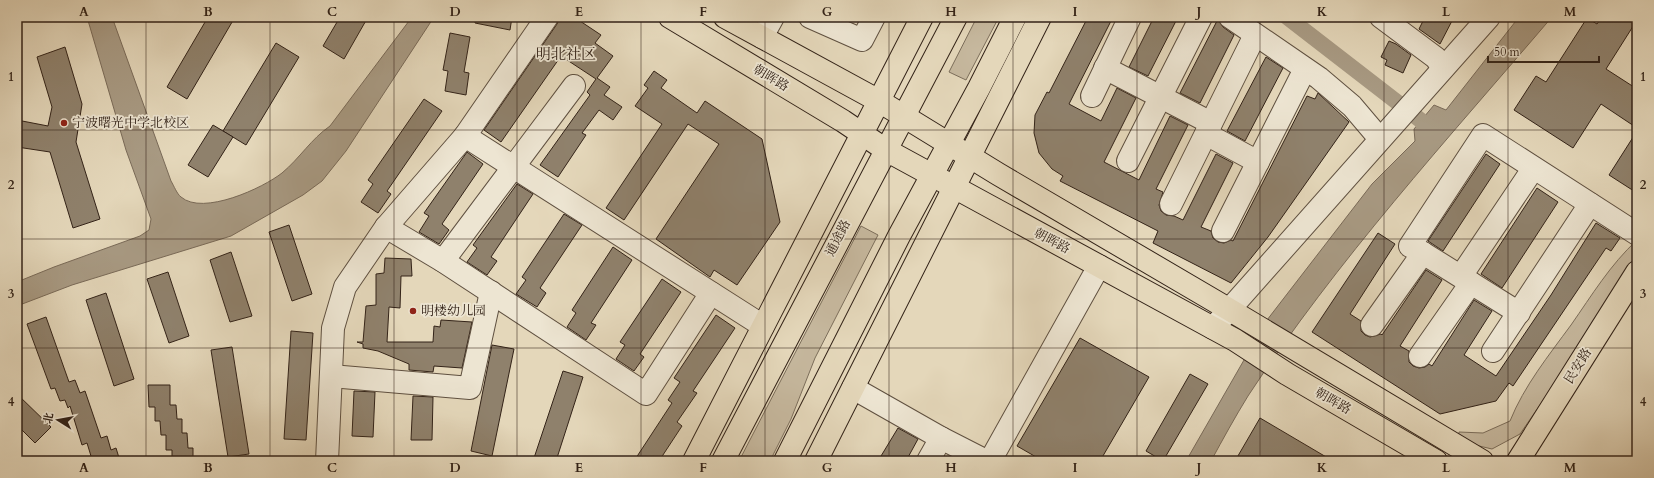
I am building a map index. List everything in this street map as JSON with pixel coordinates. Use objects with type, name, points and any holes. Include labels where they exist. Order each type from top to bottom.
[{"type":"main road","name":"朝晖路","points":[[670,17],[886,150],[931,176],[1235,340],[1288,374],[1436,461]]},
{"type":"main road","name":"朝晖路","points":[[725,17],[879,101],[970,157],[1482,461]]},
{"type":"main road","name":"通途路","points":[[694,461],[922,17]]},
{"type":"main road","name":"通途路","points":[[723,461],[852,212],[956,17]]},
{"type":"main road","points":[[785,461],[895,243],[949,144],[1015,17]]},
{"type":"main road","points":[[816,461],[1040,17]]},
{"type":"main road","name":"民安路","points":[[1518,461],[1637,272]]},
{"type":"main road","name":"民安路","points":[[1532,461],[1637,296]]},
{"type":"street","points":[[327,461],[333,328],[345,287],[386,227],[465,136],[547,17]]},
{"type":"street","points":[[762,37],[773,17]]},
{"type":"street","points":[[810,17],[862,40],[874,17]]},
{"type":"street","points":[[1092,96],[1130,17]]},
{"type":"street","points":[[1128,161],[1201,17]]},
{"type":"street","points":[[1230,17],[1305,68],[1352,106],[1383,137]]},
{"type":"street","points":[[1213,328],[1236,314],[1383,137],[1489,17]]},
{"type":"street","points":[[1389,19],[1436,58],[1443,68]]},
{"type":"street","points":[[1171,204],[1255,34]]},
{"type":"street","points":[[1105,68],[1161,97],[1258,162]]},
{"type":"street","points":[[1223,231],[1305,68]]},
{"type":"street","points":[[443,261],[574,86]]},
{"type":"street","points":[[1519,312],[1410,246],[1483,135],[1637,234]]},
{"type":"street","points":[[465,136],[763,326]]},
{"type":"street","points":[[1420,356],[1534,169]]},
{"type":"street","points":[[1493,351],[1590,204]]},
{"type":"street","points":[[386,227],[443,261],[646,394],[710,293]]},
{"type":"street","points":[[1372,325],[1423,253]]},
{"type":"street","points":[[990,461],[1098,266]]},
{"type":"street","points":[[331,376],[470,388],[491,292]]},
{"type":"street","points":[[853,388],[941,438],[986,461]]},
{"type":"street","points":[[928,461],[941,438]]},
{"type":"shaded area","points":[[87,17],[112,17],[171,181],[181,197],[191,202],[203,203],[218,202],[233,198],[261,186],[282,173],[323,131],[330,126],[412,17],[434,17],[346,151],[322,181],[303,195],[231,236],[72,285],[17,306],[17,282],[140,236],[149,230],[151,219],[126,150]]},
{"type":"shaded area","points":[[977,17],[999,17],[966,80],[949,72]]},
{"type":"shaded area","points":[[1519,17],[1552,17],[1433,155],[1318,297],[1248,396],[1211,461],[1186,461],[1267,320],[1372,184],[1415,141],[1414,129],[1434,105],[1446,110]]},
{"type":"shaded area","points":[[861,226],[878,235],[815,358],[791,419],[770,461],[739,461]]},
{"type":"shaded area","points":[[1637,240],[1637,258],[1586,338],[1520,434],[1492,449],[1458,441],[1459,432],[1483,433],[1510,421],[1522,395],[1546,359],[1610,270]]},
{"type":"building","points":[[208,17],[235,17],[187,99],[167,87]]},
{"type":"building","points":[[340,17],[368,17],[344,59],[323,46]]},
{"type":"building","points":[[475,17],[512,17],[510,30],[475,23]]},
{"type":"building","points":[[560,17],[574,17],[601,35],[595,43],[613,56],[597,78],[610,87],[604,95],[622,107],[613,120],[599,110],[582,133],[586,135],[558,177],[540,165],[590,95],[587,92],[596,79],[561,56],[501,142],[484,130],[557,24]]},
{"type":"building","points":[[1088,17],[1113,17],[1069,104],[1101,121],[1117,88],[1136,98],[1104,162],[1139,180],[1170,116],[1188,125],[1156,189],[1163,192],[1159,205],[1161,211],[1166,215],[1174,216],[1183,220],[1216,154],[1233,163],[1201,227],[1211,231],[1213,238],[1218,242],[1224,243],[1231,240],[1233,241],[1307,96],[1315,99],[1318,93],[1349,122],[1268,237],[1231,283],[1153,243],[1158,231],[1060,181],[1063,176],[1052,169],[1039,153],[1034,133],[1035,115],[1047,92],[1049,93]]},
{"type":"building","points":[[1154,17],[1178,17],[1148,76],[1129,67]]},
{"type":"building","points":[[1425,17],[1454,17],[1440,44],[1419,29]]},
{"type":"building","points":[[1602,17],[1637,17],[1637,20],[1606,69],[1637,89],[1637,128],[1601,104],[1573,148],[1514,110],[1536,76],[1546,82],[1587,18],[1597,24]]},
{"type":"building","points":[[1218,19],[1223,27],[1234,35],[1200,103],[1180,93]]},
{"type":"building","points":[[450,33],[470,37],[464,72],[469,73],[466,95],[445,91],[448,71],[443,70]]},
{"type":"building","points":[[1389,41],[1396,44],[1411,55],[1403,73],[1385,65],[1387,60],[1381,57]]},
{"type":"building","points":[[276,43],[299,57],[246,145],[223,131]]},
{"type":"building","points":[[65,47],[82,104],[76,142],[100,219],[73,228],[50,152],[17,147],[17,120],[48,126],[52,107],[37,57]]},
{"type":"building","points":[[1266,57],[1283,68],[1245,141],[1227,131]]},
{"type":"building","points":[[654,71],[667,80],[661,88],[697,113],[705,101],[762,139],[780,222],[737,285],[714,270],[710,277],[656,239],[719,144],[688,124],[624,220],[606,208],[662,124],[635,106],[648,88],[644,85]]},
{"type":"building","points":[[424,99],[442,111],[387,191],[391,194],[378,213],[361,202],[373,184],[368,180]]},
{"type":"building","points":[[213,125],[233,137],[208,177],[188,165]]},
{"type":"building","points":[[1637,131],[1637,193],[1609,175]]},
{"type":"building","points":[[467,152],[483,164],[442,224],[449,230],[439,244],[419,232],[429,216],[424,213]]},
{"type":"building","points":[[1486,154],[1500,164],[1443,251],[1428,241]]},
{"type":"building","points":[[517,184],[533,194],[491,257],[497,261],[487,275],[467,262],[477,248],[473,245]]},
{"type":"building","points":[[1537,188],[1558,202],[1502,288],[1481,274]]},
{"type":"building","points":[[564,214],[582,225],[540,288],[546,293],[537,307],[516,294],[526,280],[522,277]]},
{"type":"building","points":[[1596,223],[1620,238],[1611,251],[1606,248],[1513,386],[1509,383],[1496,401],[1440,414],[1312,332],[1378,233],[1395,244],[1350,314],[1361,321],[1361,331],[1370,337],[1382,335],[1426,270],[1442,280],[1400,346],[1409,351],[1409,362],[1413,366],[1419,368],[1425,367],[1429,364],[1432,366],[1474,300],[1492,311],[1464,355],[1496,376],[1551,295]]},
{"type":"building","points":[[289,225],[312,294],[292,301],[269,232]]},
{"type":"building","points":[[613,247],[632,260],[591,323],[596,325],[586,340],[567,327],[576,313],[572,310]]},
{"type":"building","points":[[231,252],[252,316],[230,322],[210,260]]},
{"type":"building","points":[[385,258],[411,259],[412,276],[401,276],[400,308],[389,307],[387,342],[433,342],[434,326],[440,327],[441,320],[472,322],[462,368],[434,366],[433,372],[409,370],[409,364],[378,351],[363,348],[363,344],[357,342],[363,342],[366,306],[376,305],[376,274],[384,273]]},
{"type":"building","points":[[168,272],[189,336],[169,343],[147,279]]},
{"type":"building","points":[[662,279],[681,292],[640,354],[644,357],[634,371],[616,359],[625,345],[620,342]]},
{"type":"building","points":[[106,293],[134,379],[114,386],[86,300]]},
{"type":"building","points":[[716,315],[735,328],[693,391],[697,393],[677,422],[682,426],[659,461],[634,461],[672,403],[668,400],[680,382],[674,378]]},
{"type":"building","points":[[46,317],[69,382],[75,380],[80,393],[85,391],[101,438],[107,436],[111,450],[116,448],[120,461],[84,461],[84,459],[91,456],[87,443],[82,445],[70,406],[68,408],[65,400],[60,401],[55,388],[51,389],[27,324]]},
{"type":"building","points":[[291,331],[313,333],[306,440],[284,439]]},
{"type":"building","points":[[1080,338],[1149,377],[1100,461],[1043,461],[1017,446]]},
{"type":"building","points":[[492,345],[514,349],[492,456],[471,451]]},
{"type":"building","points":[[232,347],[249,454],[228,457],[211,350]]},
{"type":"building","points":[[563,371],[583,377],[556,461],[533,461]]},
{"type":"building","points":[[1190,374],[1208,384],[1163,461],[1146,451]]},
{"type":"building","points":[[148,385],[170,385],[170,405],[176,405],[177,419],[182,419],[182,433],[187,433],[188,448],[193,448],[193,461],[172,461],[172,450],[166,450],[166,435],[161,435],[160,421],[155,421],[155,407],[149,407]]},
{"type":"building","points":[[354,391],[375,392],[373,437],[352,436]]},
{"type":"building","points":[[17,394],[51,427],[35,443],[17,425]]},
{"type":"building","points":[[413,396],[433,397],[432,440],[411,440]]},
{"type":"building","points":[[1260,418],[1333,461],[1235,461]]},
{"type":"building","points":[[898,428],[918,439],[906,461],[878,461]]},
{"type":"waterway","points":[[1287,17],[1437,133]]},
{"type":"place","name":"宁波曙光中学北校区","points":[[64,123]]},
{"type":"place","name":"明楼幼儿园","points":[[413,311]]},
{"type":"district","name":"明北社区","points":[[566,54]]}]
